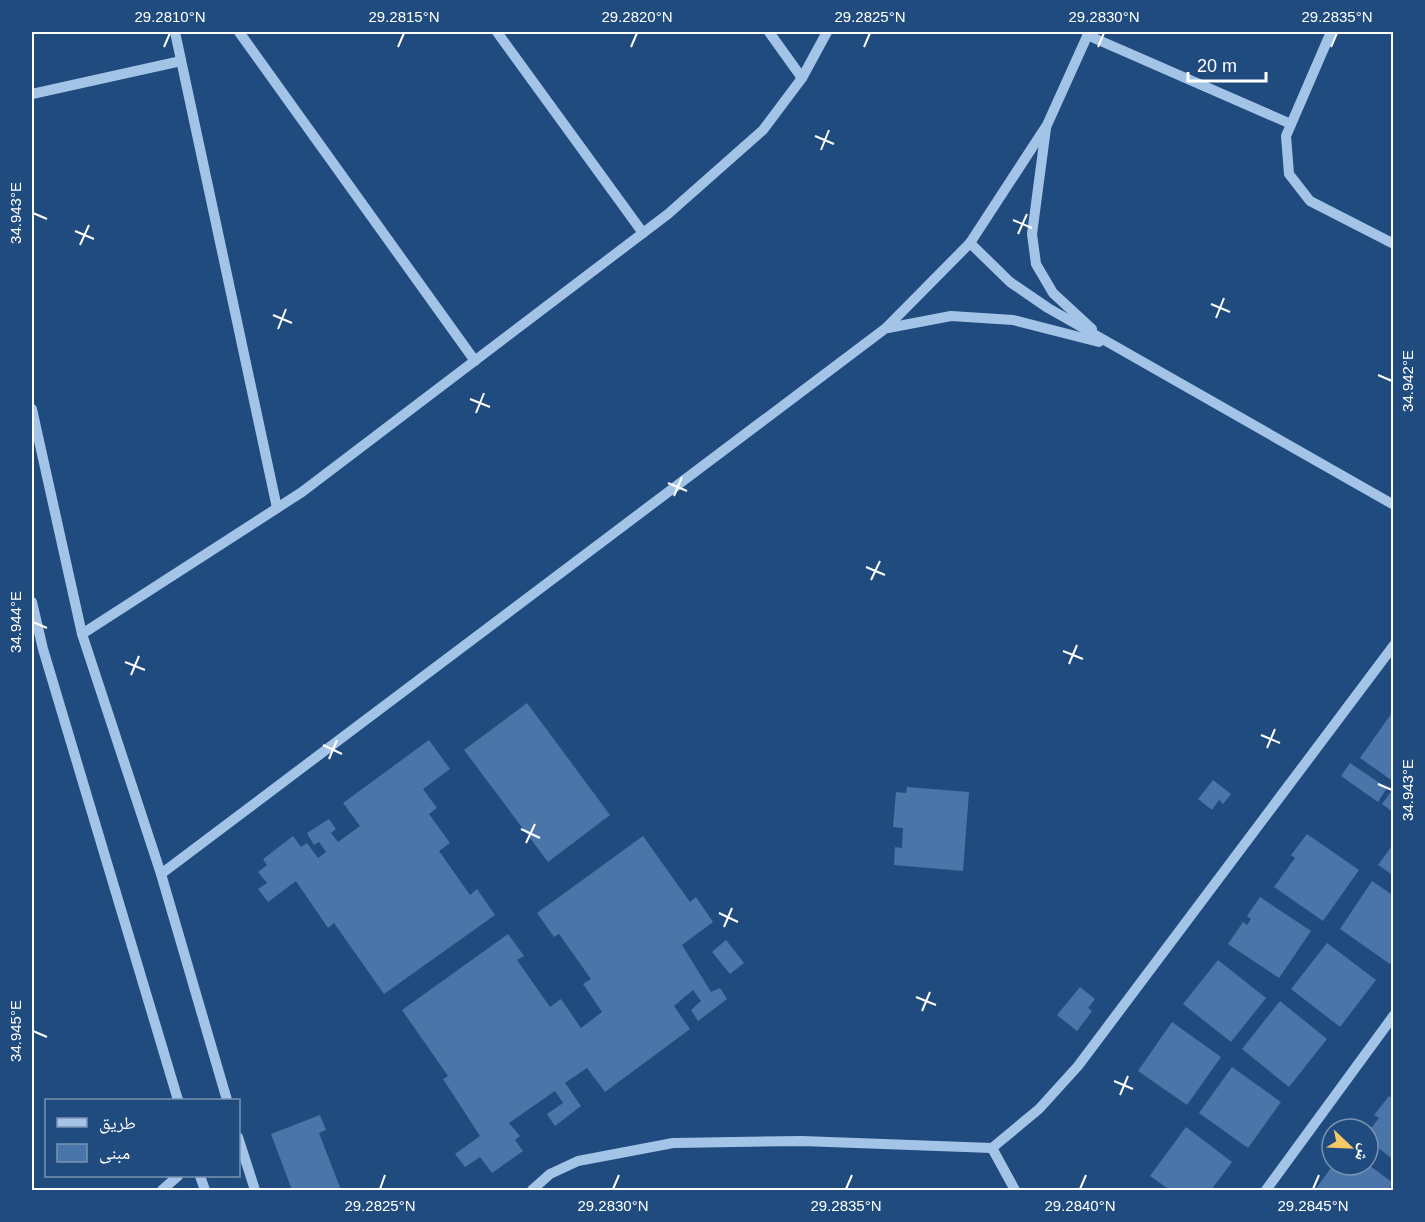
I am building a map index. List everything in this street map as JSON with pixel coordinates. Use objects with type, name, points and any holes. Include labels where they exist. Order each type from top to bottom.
[{"type":"street","points":[[175,32],[277,508]]},
{"type":"street","points":[[239,32],[475,361]]},
{"type":"street","points":[[497,32],[643,233]]},
{"type":"street","points":[[769,32],[802,78]]},
{"type":"street","points":[[82,633],[277,508],[643,233],[763,130],[802,78],[827,32]]},
{"type":"street","points":[[1331,32],[1286,136],[1289,174],[1310,201],[1394,244]]},
{"type":"street","points":[[160,874],[886,328],[970,243],[1047,125],[1088,33],[1292,124]]},
{"type":"street","points":[[32,94],[181,61]]},
{"type":"street","points":[[1047,125],[1032,234],[1036,264],[1053,293],[1110,346]]},
{"type":"street","points":[[970,243],[1010,282],[1110,346],[1394,505]]},
{"type":"street","points":[[886,328],[951,316],[1013,320],[1110,346]]},
{"type":"street","points":[[32,409],[82,633],[160,874],[226,1099]]},
{"type":"street","points":[[32,602],[43,649],[177,1099]]},
{"type":"street","points":[[532,1191],[550,1174],[578,1161],[673,1143],[802,1141],[992,1148],[1039,1109],[1078,1066],[1394,645]]},
{"type":"street","points":[[1266,1191],[1394,1015]]},
{"type":"street","points":[[240,1143],[255,1191]]},
{"type":"street","points":[[992,1148],[1015,1191]]},
{"type":"street","points":[[162,1191],[177,1177]]},
{"type":"building","points":[[527,703],[610,815],[548,862],[464,750]]},
{"type":"building","points":[[1394,710],[1394,782],[1360,758]]},
{"type":"building","points":[[429,740],[450,769],[423,789],[437,808],[429,814],[450,843],[439,851],[470,895],[477,889],[495,915],[384,994],[334,923],[328,928],[296,881],[268,902],[258,889],[267,883],[258,872],[267,865],[263,859],[293,836],[301,847],[307,843],[318,858],[326,852],[319,842],[314,845],[307,833],[329,819],[336,829],[331,833],[338,842],[360,826],[343,803]]},
{"type":"building","points":[[1350,763],[1387,788],[1378,802],[1341,776]]},
{"type":"building","points":[[1213,780],[1231,794],[1223,804],[1219,800],[1212,810],[1198,799]]},
{"type":"building","points":[[907,787],[969,792],[963,871],[894,865],[895,847],[902,848],[903,828],[893,827],[896,792],[906,793]]},
{"type":"building","points":[[1394,788],[1394,813],[1382,804]]},
{"type":"building","points":[[1307,834],[1359,870],[1323,921],[1274,887],[1295,858],[1291,855]]},
{"type":"building","points":[[643,836],[690,902],[696,897],[713,922],[682,945],[711,992],[720,988],[727,999],[698,1021],[691,1010],[701,1001],[693,990],[674,1006],[690,1029],[605,1092],[587,1068],[565,1083],[581,1106],[555,1126],[547,1114],[563,1103],[555,1091],[509,1123],[520,1136],[515,1140],[523,1151],[492,1173],[480,1157],[465,1167],[455,1154],[480,1136],[443,1079],[448,1076],[402,1010],[508,934],[524,956],[517,960],[550,1007],[561,999],[581,1028],[602,1012],[583,984],[591,979],[559,934],[554,937],[537,913]]},
{"type":"building","points":[[1394,843],[1394,876],[1378,865]]},
{"type":"building","points":[[1372,881],[1394,896],[1394,959],[1390,964],[1340,929]]},
{"type":"building","points":[[1260,897],[1311,931],[1279,978],[1228,944],[1243,922],[1247,925],[1251,919],[1247,916]]},
{"type":"building","points":[[726,940],[744,963],[730,974],[712,952]]},
{"type":"building","points":[[1327,943],[1376,980],[1340,1027],[1291,989]]},
{"type":"building","points":[[1218,960],[1266,998],[1231,1042],[1183,1004]]},
{"type":"building","points":[[1080,987],[1095,999],[1088,1008],[1092,1011],[1077,1031],[1057,1015]]},
{"type":"building","points":[[1280,1001],[1327,1039],[1289,1087],[1242,1049]]},
{"type":"building","points":[[1172,1022],[1221,1057],[1187,1105],[1138,1071]]},
{"type":"building","points":[[1232,1067],[1281,1102],[1248,1148],[1199,1113]]},
{"type":"building","points":[[1389,1096],[1394,1100],[1394,1160],[1380,1149],[1380,1117],[1374,1115]]},
{"type":"building","points":[[320,1115],[326,1130],[319,1133],[341,1190],[292,1190],[271,1134]]},
{"type":"building","points":[[1186,1127],[1232,1162],[1211,1190],[1170,1190],[1150,1176]]},
{"type":"building","points":[[1380,1173],[1393,1183],[1388,1190],[1315,1190],[1324,1177],[1380,1177]]}]
